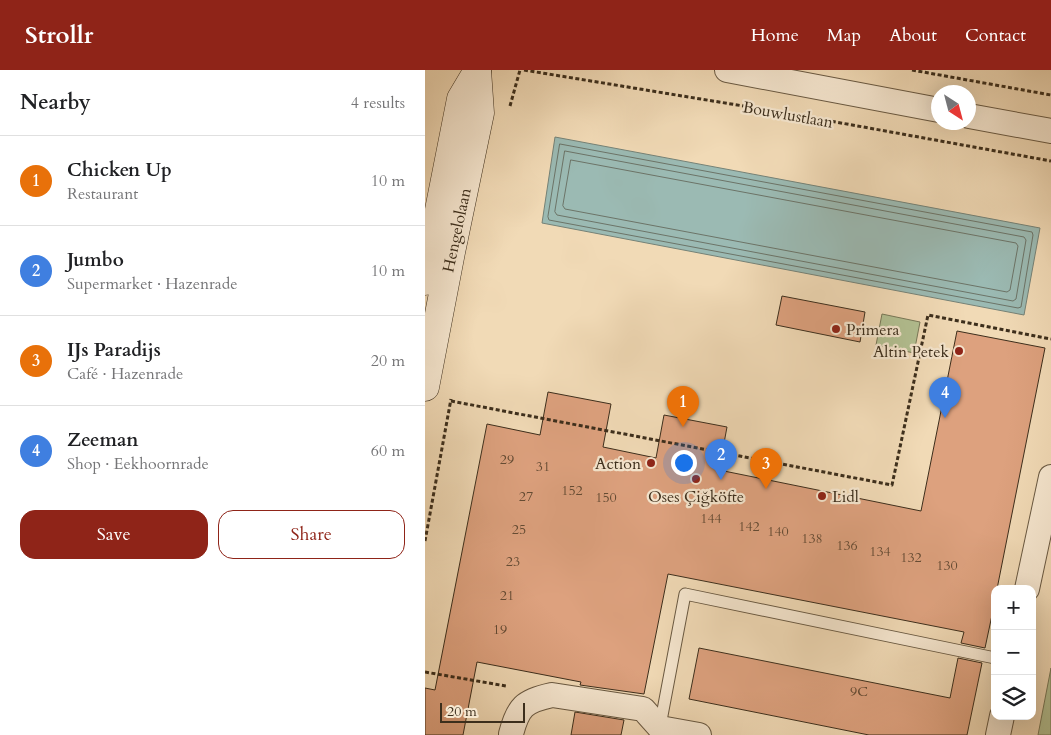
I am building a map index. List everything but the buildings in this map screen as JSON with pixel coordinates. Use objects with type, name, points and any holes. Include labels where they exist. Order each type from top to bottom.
[{"type":"street","name":"Bouwlustlaan","points":[[727,70],[792,76],[931,108]]},
{"type":"street","name":"Hengelolaan","points":[[425,281],[461,99],[475,71]]},
{"type":"street","name":"Hengelolaan","points":[[425,387],[480,113],[475,71]]},
{"type":"street","points":[[976,117],[1051,131]]},
{"type":"street","points":[[1028,585],[1051,477]]},
{"type":"street","points":[[511,734],[516,715],[526,705],[537,698],[552,694],[643,709],[659,731],[699,735]]},
{"type":"street","points":[[999,735],[1001,720]]},
{"type":"lane","points":[[659,731],[685,594],[991,657]]},
{"type":"path","name":"Bouwlustlaan","points":[[524,70],[786,113],[1051,161]]},
{"type":"path","points":[[912,70],[1051,95]]},
{"type":"path","points":[[451,401],[892,485],[928,315],[1051,339]]},
{"type":"path","points":[[425,672],[552,694]]},
{"type":"green space","points":[[882,314],[920,322],[914,353],[876,345]]},
{"type":"green space","points":[[1051,668],[1051,735],[1038,735]]},
{"type":"water","points":[[555,137],[1040,228],[1024,315],[542,223]]},
{"type":"place","name":"Primera","points":[[836,329]]},
{"type":"place","name":"Altin Petek","points":[[959,351]]},
{"type":"place","name":"Zeeman","points":[[945,418]]},
{"type":"place","name":"Chicken Up","points":[[683,427]]},
{"type":"place","name":"Action","points":[[651,463]]},
{"type":"place","name":"Oses Çiğköfte","points":[[696,479]]},
{"type":"place","name":"Jumbo","points":[[721,480]]},
{"type":"place","name":"IJs Paradijs","points":[[766,489]]},
{"type":"place","name":"Lidl","points":[[822,496]]}]
